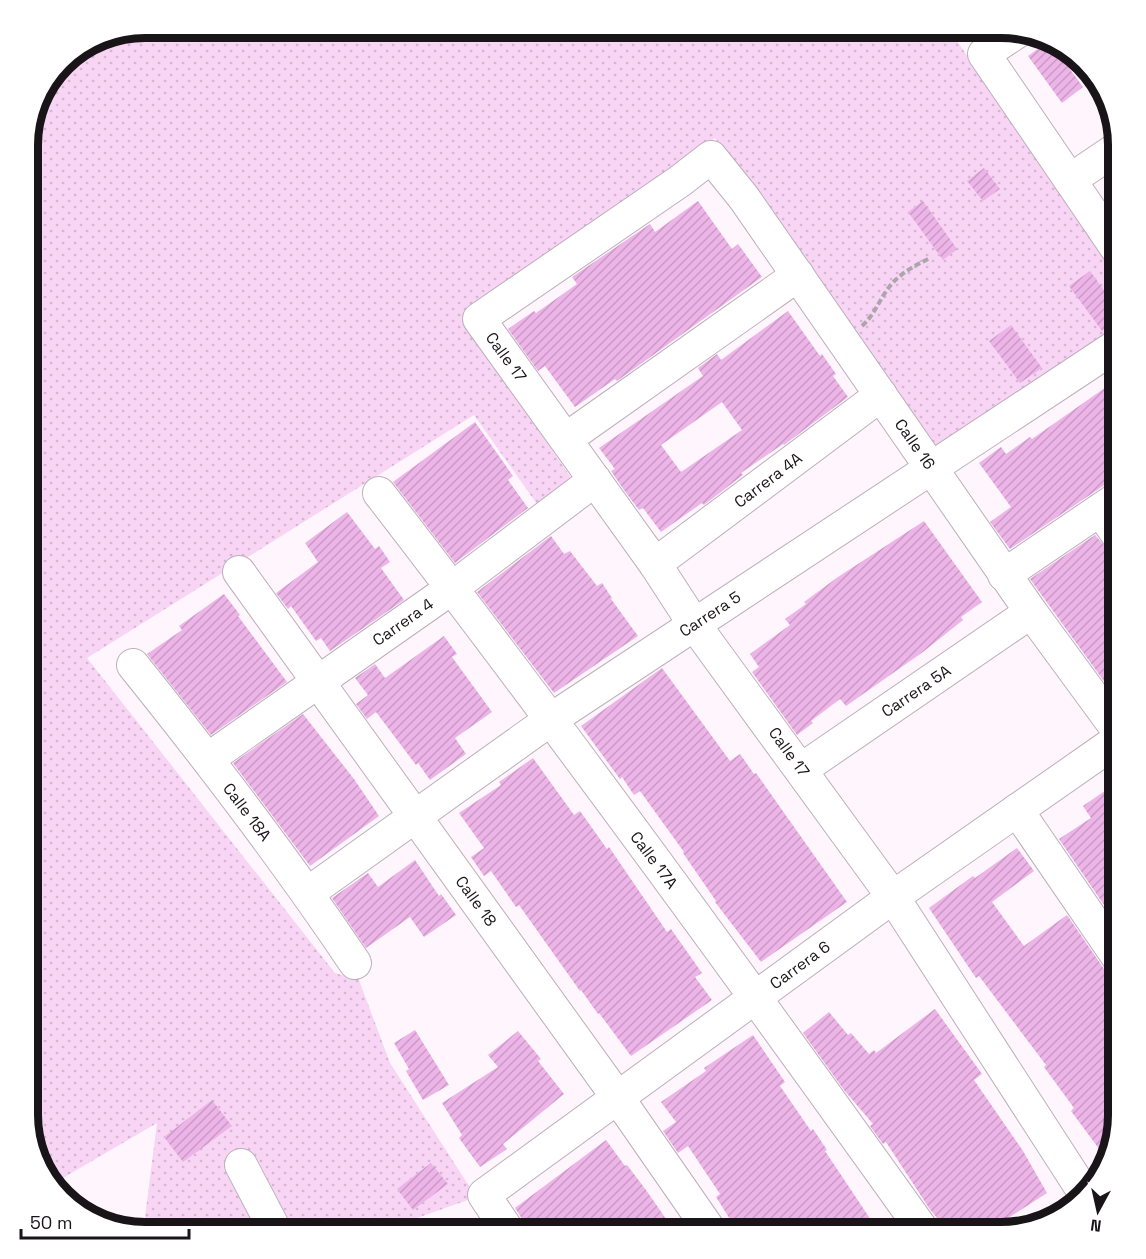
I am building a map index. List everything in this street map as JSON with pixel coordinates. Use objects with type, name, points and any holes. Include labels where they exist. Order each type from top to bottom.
[{"type":"street","points":[[1008,38],[984,54],[1108,236]]},
{"type":"street","points":[[1070,180],[1108,154]]},
{"type":"street","name":"Calle 16","points":[[479,320],[680,181],[711,157],[744,198],[1004,575],[1108,717]]},
{"type":"street","points":[[566,440],[798,275]]},
{"type":"street","name":"Calle 17","points":[[479,320],[655,564],[694,624],[802,769],[893,897],[1077,1181]]},
{"type":"street","name":"Carrera 5","points":[[308,893],[550,720],[932,470],[1108,351]]},
{"type":"street","name":"Carrera 4A","points":[[655,564],[881,395]]},
{"type":"street","name":"Carrera 4","points":[[208,759],[452,588],[595,480]]},
{"type":"street","name":"Calle 17A","points":[[379,493],[756,997],[917,1222]]},
{"type":"street","points":[[1004,575],[1108,504]]},
{"type":"street","name":"Calle 18","points":[[239,572],[618,1098],[704,1222]]},
{"type":"street","name":"Carrera 5A","points":[[802,769],[1030,612]]},
{"type":"street","name":"Calle 18A","points":[[133,665],[208,759],[308,893],[355,963]]},
{"type":"street","name":"Carrera 6","points":[[502,1222],[484,1195],[893,897],[1108,747]]},
{"type":"street","points":[[1017,810],[1108,943]]},
{"type":"street","points":[[241,1165],[271,1222]]},
{"type":"path","points":[[845,343],[879,306],[887,289],[907,270],[930,258]]},
{"type":"shaded area","points":[[131,38],[955,38],[1108,265],[1108,337],[934,452],[715,138],[461,318],[574,482],[539,507],[474,415],[87,658],[335,973],[359,980],[390,1063],[476,1197],[406,1222],[144,1222],[157,1123],[60,1180],[43,1149],[38,1121],[38,131],[43,110],[60,79],[74,64],[91,52],[110,43]]},
{"type":"building","points":[[1042,46],[1055,52],[1083,87],[1062,103],[1028,56]]},
{"type":"building","points":[[984,168],[1000,189],[983,201],[967,181]]},
{"type":"building","points":[[698,201],[732,249],[738,244],[762,277],[617,381],[615,379],[575,407],[545,366],[538,371],[508,329],[534,311],[536,313],[577,284],[572,277],[650,224],[655,232]]},
{"type":"building","points":[[923,201],[957,249],[943,260],[908,212]]},
{"type":"building","points":[[1090,271],[1108,296],[1108,327],[1102,331],[1069,286]]},
{"type":"building","points":[[788,311],[820,356],[822,354],[836,374],[833,376],[848,397],[784,445],[741,473],[743,475],[704,505],[702,503],[661,532],[643,508],[639,510],[624,490],[611,471],[615,469],[599,448],[703,376],[698,368],[717,354],[721,360]],"holes":[[[722,402],[742,430],[681,472],[661,445]]]},
{"type":"building","points":[[1011,325],[1042,368],[1020,383],[989,341]]},
{"type":"building","points":[[1108,386],[1108,483],[1010,549],[990,522],[1011,507],[979,463],[1001,447],[1006,454],[1030,437],[1032,439]]},
{"type":"building","points":[[475,422],[513,476],[508,480],[528,508],[455,563],[393,482]]},
{"type":"building","points":[[347,512],[375,549],[379,546],[390,562],[381,568],[404,600],[330,651],[321,638],[316,641],[291,606],[288,609],[276,593],[318,562],[305,543]]},
{"type":"building","points":[[924,521],[982,602],[961,617],[963,620],[923,652],[846,706],[840,699],[797,735],[752,672],[759,667],[750,654],[790,625],[785,619],[806,604],[804,602]]},
{"type":"building","points":[[1095,535],[1108,550],[1108,687],[1030,579]]},
{"type":"building","points":[[551,536],[564,554],[570,551],[597,586],[602,583],[638,636],[554,693],[477,592]]},
{"type":"building","points":[[224,594],[287,682],[211,735],[147,654],[182,630],[179,626]]},
{"type":"building","points":[[444,636],[457,654],[452,657],[492,712],[455,738],[466,754],[430,780],[376,712],[367,719],[356,704],[368,695],[355,678],[375,664],[385,678]]},
{"type":"building","points":[[662,668],[730,761],[740,754],[754,774],[756,773],[847,902],[761,962],[715,902],[684,852],[640,791],[634,795],[581,726]]},
{"type":"building","points":[[303,714],[354,779],[379,816],[310,866],[233,763]]},
{"type":"building","points":[[533,758],[574,815],[580,811],[607,849],[609,847],[667,932],[671,929],[702,973],[695,977],[712,1000],[631,1056],[580,991],[519,905],[516,907],[491,871],[484,876],[471,857],[484,848],[459,813],[501,785],[499,782]]},
{"type":"building","points":[[1108,789],[1108,911],[1059,839],[1091,818],[1083,806]]},
{"type":"building","points":[[1017,848],[1034,871],[992,902],[1024,946],[1067,915],[1108,972],[1108,1128],[1102,1152],[1071,1111],[1074,1108],[1044,1067],[1046,1065],[979,976],[976,978],[929,908],[973,876],[975,878]]},
{"type":"building","points":[[415,860],[439,896],[441,894],[456,915],[424,937],[410,917],[366,948],[332,898],[368,873],[378,887]]},
{"type":"building","points":[[935,1009],[982,1074],[974,1080],[1023,1151],[1047,1193],[1006,1221],[940,1222],[886,1142],[883,1144],[870,1126],[873,1124],[844,1090],[803,1033],[829,1012],[848,1035],[851,1033],[869,1054],[874,1050],[876,1053]]},
{"type":"building","points":[[415,1030],[449,1085],[423,1100],[406,1071],[409,1069],[394,1043]]},
{"type":"building","points":[[518,1031],[541,1059],[538,1061],[564,1094],[503,1144],[507,1149],[480,1167],[459,1138],[462,1135],[442,1103],[498,1067],[488,1055]]},
{"type":"building","points":[[753,1035],[785,1082],[780,1086],[811,1131],[813,1129],[872,1222],[732,1222],[716,1197],[720,1194],[688,1146],[678,1153],[663,1131],[676,1122],[661,1102],[706,1071],[704,1068]]},
{"type":"building","points":[[212,1100],[232,1126],[183,1162],[164,1137]]},
{"type":"building","points":[[606,1140],[668,1222],[595,1222],[592,1218],[587,1222],[524,1222],[515,1208]]},
{"type":"building","points":[[431,1163],[448,1184],[413,1210],[397,1189]]}]
